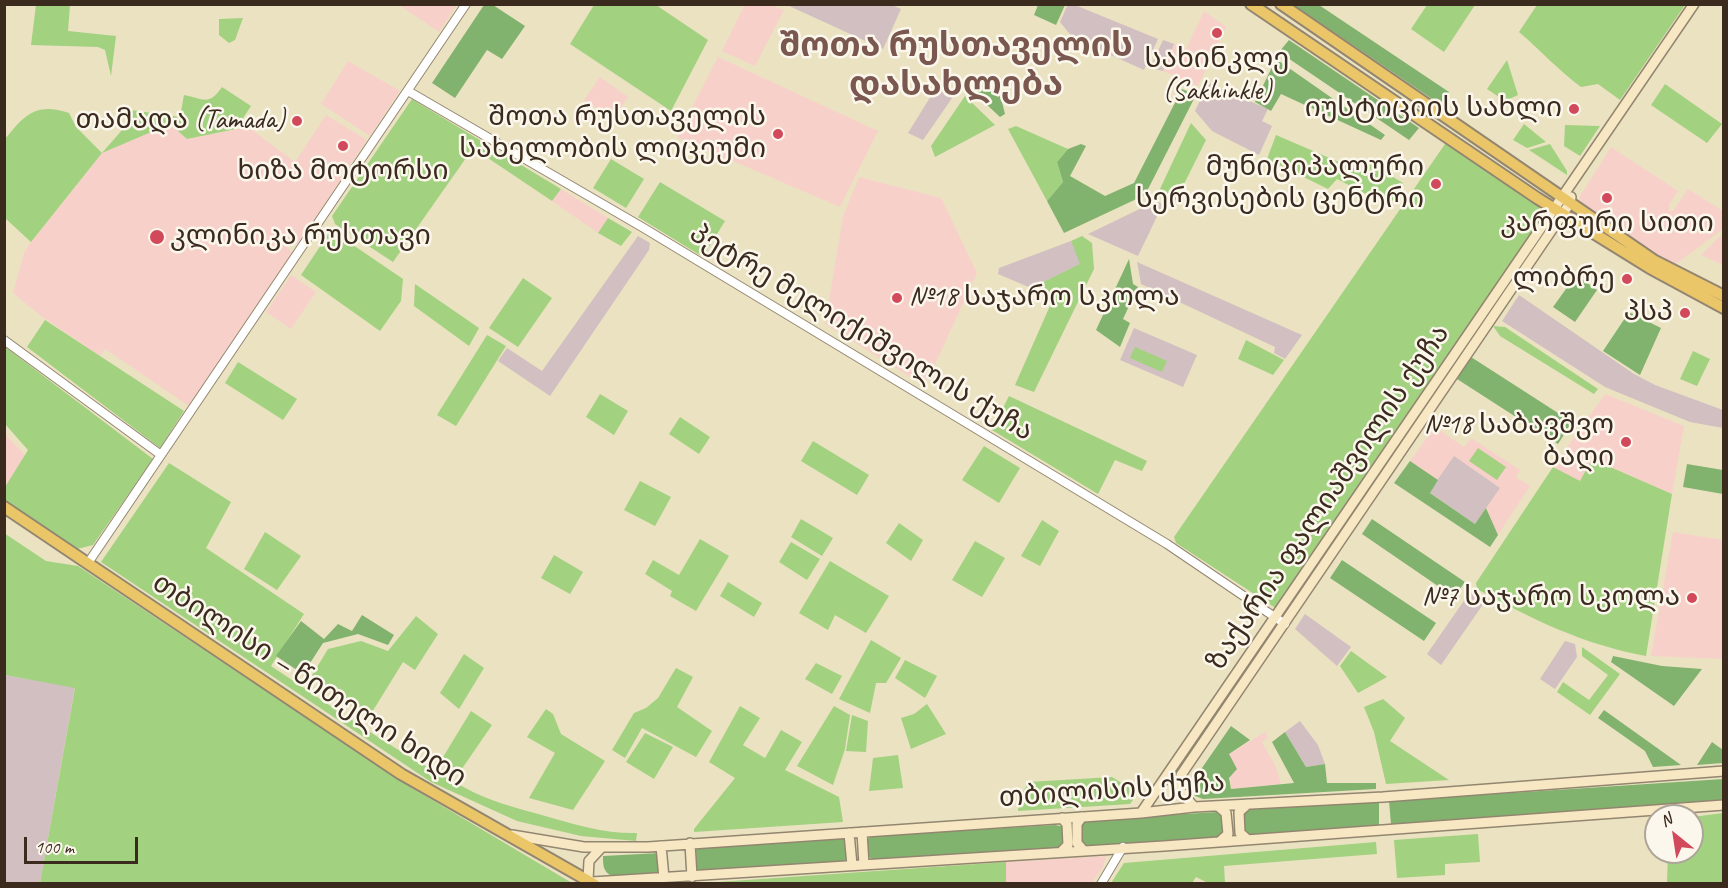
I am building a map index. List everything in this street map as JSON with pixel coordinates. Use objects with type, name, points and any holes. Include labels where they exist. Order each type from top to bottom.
[{"type":"main road","points":[[1251,4],[1558,210],[1650,268],[1724,308]]},
{"type":"main road","points":[[1281,4],[1655,261],[1724,296]]},
{"type":"main road","points":[[1558,210],[1572,185],[1694,4]]},
{"type":"main road","name":"ზაქარია ფალიაშვილის ქუჩა","points":[[1141,813],[1415,410],[1558,210]]},
{"type":"main road","name":"ზაქარია ფალიაშვილის ქუჩა","points":[[1194,807],[1178,788],[1181,775],[1425,417],[1558,210]]},
{"type":"main road","points":[[1415,410],[1425,417]]},
{"type":"main road","name":"თბილისი — წითელი ხიდი","points":[[4,507],[401,774],[591,882]]},
{"type":"main road","name":"თბილისის ქუჩა","points":[[504,834],[601,848],[661,846],[1141,813],[1194,807],[1383,797],[1724,771]]},
{"type":"main road","points":[[1248,804],[1239,812],[1240,833],[1248,840]]},
{"type":"main road","name":"თბილისის ქუჩა","points":[[591,882],[640,881],[1219,842],[1724,805]]},
{"type":"main road","points":[[1218,806],[1226,813],[1228,834],[1219,842]]},
{"type":"main road","points":[[1082,817],[1077,824],[1077,843],[1083,850]]},
{"type":"main road","points":[[1062,818],[1067,824],[1068,844],[1062,851]]},
{"type":"main road","points":[[862,832],[864,865]]},
{"type":"main road","points":[[849,833],[852,865]]},
{"type":"main road","points":[[690,843],[692,877]]},
{"type":"main road","points":[[661,846],[664,878]]},
{"type":"main road","points":[[591,882],[589,861],[601,848]]},
{"type":"street","points":[[88,563],[466,4]]},
{"type":"street","name":"პეტრე მელიქიშვილის ქუჩა","points":[[408,91],[642,227],[1167,544],[1284,624]]},
{"type":"street","points":[[4,340],[161,455]]},
{"type":"street","points":[[1101,884],[1123,847]]},
{"type":"shaded area","points":[[745,4],[771,5],[784,10],[755,66],[722,51]]},
{"type":"shaded area","points":[[1068,4],[1158,39],[1144,70],[1073,38],[1060,22]]},
{"type":"shaded area","points":[[399,5],[457,5],[439,32]]},
{"type":"shaded area","points":[[787,5],[892,5],[901,9],[883,49]]},
{"type":"shaded area","points":[[1204,11],[1226,27],[1198,86],[1163,71],[1174,44],[1186,49]]},
{"type":"shaded area","points":[[1163,40],[1174,44],[1163,71],[1150,68]]},
{"type":"shaded area","name":"შოთა რუსთაველის სახელობის ლიცეუმი","points":[[718,57],[878,131],[840,207],[677,137]]},
{"type":"shaded area","points":[[348,61],[400,91],[370,136],[321,104]]},
{"type":"shaded area","points":[[600,77],[628,97],[613,119],[584,100]]},
{"type":"shaded area","points":[[939,83],[957,91],[923,140],[908,133]]},
{"type":"shaded area","points":[[1208,83],[1268,109],[1262,121],[1272,126],[1259,155],[1212,131],[1195,111]]},
{"type":"shaded area","name":"კლინიკა რუსთავი","points":[[326,115],[367,140],[298,244],[281,234],[276,240],[293,252],[189,406],[105,349],[100,356],[41,316],[13,293],[24,253],[102,153],[170,124],[187,139],[248,127],[295,162]]},
{"type":"shaded area","points":[[1611,147],[1678,191],[1669,205],[1669,211],[1673,211],[1688,189],[1723,211],[1723,229],[1673,266],[1580,206],[1579,198]]},
{"type":"shaded area","name":"№18 საჯარო სკოლა","points":[[859,177],[941,198],[977,273],[931,373],[923,385],[825,324],[843,216]]},
{"type":"shaded area","points":[[561,189],[608,218],[598,233],[552,201]]},
{"type":"shaded area","points":[[1156,201],[1163,204],[1138,256],[1088,234]]},
{"type":"shaded area","points":[[638,236],[650,243],[649,250],[550,396],[498,361],[507,348],[542,371]]},
{"type":"shaded area","points":[[1720,236],[1723,237],[1723,265],[1701,255]]},
{"type":"shaded area","points":[[1071,241],[1081,264],[1031,288],[998,274],[999,268]]},
{"type":"shaded area","points":[[1137,262],[1302,335],[1285,359],[1274,353],[1275,347],[1141,284]]},
{"type":"shaded area","points":[[291,275],[316,292],[291,329],[266,312]]},
{"type":"shaded area","points":[[1519,295],[1634,374],[1655,385],[1723,410],[1723,428],[1690,422],[1605,387],[1502,321]]},
{"type":"shaded area","points":[[1134,328],[1197,355],[1183,387],[1120,360]]},
{"type":"shaded area","name":"№18 საბავშვო ბაღი","points":[[1605,394],[1684,426],[1672,494],[1593,459],[1580,482],[1553,467]]},
{"type":"shaded area","points":[[1435,427],[1464,447],[1471,438],[1520,470],[1516,477],[1530,486],[1498,535],[1486,508],[1500,488],[1455,457],[1438,480],[1410,461]]},
{"type":"shaded area","points":[[5,434],[25,455],[5,487]]},
{"type":"shaded area","points":[[1454,456],[1500,488],[1475,524],[1429,492]]},
{"type":"shaded area","name":"№7 საჯარო სკოლა","points":[[1673,532],[1723,540],[1723,659],[1651,656]]},
{"type":"shaded area","points":[[1470,592],[1486,600],[1441,665],[1427,654]]},
{"type":"shaded area","points":[[1305,614],[1351,647],[1337,666],[1295,629]]},
{"type":"shaded area","points":[[1565,641],[1575,644],[1577,657],[1555,689],[1540,679]]},
{"type":"shaded area","points":[[4,675],[75,687],[40,883],[5,883]]},
{"type":"shaded area","points":[[1300,721],[1318,745],[1325,764],[1306,767],[1285,732]]},
{"type":"shaded area","points":[[1265,732],[1268,738],[1262,742],[1276,767],[1281,784],[1231,789],[1229,754]]},
{"type":"shaded area","points":[[1106,856],[1103,867],[1092,883],[1006,883],[1006,862]]},
{"type":"green space","points":[[36,5],[70,5],[68,31],[116,36],[111,76],[105,50],[98,47],[31,45]]},
{"type":"green space","points":[[484,5],[493,5],[525,26],[502,59],[487,50],[455,98],[432,83]]},
{"type":"green space","points":[[594,5],[656,5],[708,40],[671,111],[570,44]]},
{"type":"green space","points":[[1038,5],[1065,5],[1056,25],[1034,15]]},
{"type":"green space","points":[[1294,5],[1319,5],[1449,92],[1441,105]]},
{"type":"green space","points":[[1427,5],[1475,5],[1444,52],[1411,29]]},
{"type":"green space","points":[[1537,5],[1685,5],[1620,100],[1598,84],[1581,87],[1519,32]]},
{"type":"green space","points":[[243,18],[235,40],[229,43],[219,35],[219,19]]},
{"type":"green space","points":[[1289,40],[1419,128],[1409,140],[1279,52]]},
{"type":"green space","points":[[1276,59],[1385,135],[1381,140],[1281,94],[1271,111],[1255,102]]},
{"type":"green space","points":[[1507,60],[1518,95],[1505,101],[1487,89]]},
{"type":"green space","points":[[977,78],[999,90],[1005,114],[1000,117],[971,90]]},
{"type":"green space","points":[[1665,84],[1722,124],[1707,143],[1651,105]]},
{"type":"green space","points":[[222,87],[251,106],[236,129],[187,139],[170,124],[102,153],[122,130],[131,110],[180,117],[184,95],[206,100],[213,97]]},
{"type":"green space","points":[[1182,89],[1196,95],[1145,195],[1064,233],[1047,201],[1063,182],[1057,162],[1068,149],[1081,144],[1086,146],[1070,176],[1105,196],[1134,183]]},
{"type":"green space","points":[[965,96],[995,125],[935,157],[931,146]]},
{"type":"green space","points":[[412,99],[561,189],[552,201],[473,148],[393,262],[335,224],[332,216]]},
{"type":"green space","points":[[48,109],[69,113],[76,127],[102,153],[31,242],[5,218],[5,139],[26,117]]},
{"type":"green space","points":[[1191,123],[1206,140],[1176,200],[1159,191]]},
{"type":"green space","points":[[1524,124],[1546,142],[1527,148],[1513,140]]},
{"type":"green space","points":[[1565,125],[1600,126],[1580,156],[1564,146]]},
{"type":"green space","points":[[1016,126],[1068,149],[1057,162],[1063,182],[1047,201],[1008,129]]},
{"type":"green space","points":[[1276,135],[1362,172],[1368,162],[1403,183],[1389,206],[1337,179],[1328,189],[1267,159]]},
{"type":"green space","points":[[1450,143],[1547,212],[1278,606],[1274,607],[1176,543],[1174,537],[1445,144]]},
{"type":"green space","points":[[1550,144],[1567,171],[1567,175],[1529,150]]},
{"type":"green space","points":[[611,159],[644,179],[626,208],[593,188]]},
{"type":"green space","points":[[660,182],[725,221],[703,257],[638,217]]},
{"type":"green space","points":[[608,218],[632,232],[621,246],[598,233]]},
{"type":"green space","points":[[331,230],[403,279],[401,301],[380,331],[301,275]]},
{"type":"green space","points":[[1082,236],[1092,243],[1094,269],[1034,392],[1015,385],[1053,299],[1031,288],[1080,264],[1071,241]]},
{"type":"green space","points":[[1129,259],[1133,284],[1138,287],[1123,319],[1130,323],[1120,347],[1096,330]]},
{"type":"green space","points":[[1576,275],[1597,290],[1575,322],[1553,307]]},
{"type":"green space","points":[[523,278],[552,298],[518,347],[489,328]]},
{"type":"green space","points":[[415,284],[479,328],[469,346],[414,306]]},
{"type":"green space","points":[[1629,312],[1661,328],[1640,375],[1603,351]]},
{"type":"green space","points":[[45,320],[184,411],[160,448],[27,347]]},
{"type":"green space","points":[[1493,326],[1505,327],[1598,389],[1594,394],[1500,336]]},
{"type":"green space","points":[[487,335],[506,346],[456,426],[437,415]]},
{"type":"green space","points":[[1246,340],[1284,360],[1273,375],[1238,359]]},
{"type":"green space","points":[[4,346],[153,459],[93,545],[73,550],[5,503],[5,487],[28,450],[5,424]]},
{"type":"green space","points":[[1135,347],[1167,361],[1162,372],[1130,358]]},
{"type":"green space","points":[[1693,351],[1710,359],[1697,386],[1680,379]]},
{"type":"green space","points":[[1471,357],[1572,422],[1558,444],[1457,379]]},
{"type":"green space","points":[[238,362],[297,399],[283,420],[225,383]]},
{"type":"green space","points":[[600,394],[628,411],[614,435],[586,417]]},
{"type":"green space","points":[[1009,396],[1147,461],[1142,471],[1115,460],[1098,494],[992,430]]},
{"type":"green space","points":[[680,417],[710,437],[699,454],[669,434]]},
{"type":"green space","points":[[813,441],[869,475],[857,495],[801,461]]},
{"type":"green space","points":[[984,446],[1020,468],[999,503],[962,480]]},
{"type":"green space","points":[[1478,448],[1506,467],[1497,480],[1469,461]]},
{"type":"green space","points":[[1592,459],[1672,494],[1646,656],[1601,645],[1559,630],[1477,589],[1476,583],[1553,467],[1580,481]]},
{"type":"green space","points":[[1410,461],[1438,480],[1430,493],[1475,524],[1486,508],[1498,535],[1490,547],[1394,483]]},
{"type":"green space","points":[[169,463],[231,502],[206,548],[304,614],[271,666],[395,748],[473,792],[492,800],[583,827],[637,833],[636,841],[581,836],[517,821],[431,782],[101,562]]},
{"type":"green space","points":[[1687,464],[1723,470],[1723,494],[1683,487]]},
{"type":"green space","points":[[640,481],[671,497],[655,526],[624,510]]},
{"type":"green space","points":[[801,519],[833,538],[822,556],[791,537]]},
{"type":"green space","points":[[1372,519],[1465,582],[1454,597],[1362,534]]},
{"type":"green space","points":[[1042,520],[1059,531],[1040,566],[1021,556]]},
{"type":"green space","points":[[899,523],[923,540],[911,561],[886,543]]},
{"type":"green space","points":[[265,532],[301,556],[277,590],[244,569]]},
{"type":"green space","points":[[4,533],[46,561],[78,566],[407,785],[572,883],[40,883],[75,688],[5,675]]},
{"type":"green space","points":[[700,539],[729,556],[696,611],[670,596],[672,591],[645,574],[653,560],[679,575]]},
{"type":"green space","points":[[975,541],[1005,558],[982,597],[952,580]]},
{"type":"green space","points":[[791,542],[820,559],[807,580],[779,562]]},
{"type":"green space","points":[[554,555],[583,572],[570,594],[541,578]]},
{"type":"green space","points":[[1342,560],[1436,623],[1424,641],[1330,578]]},
{"type":"green space","points":[[830,561],[889,596],[866,633],[835,615],[828,630],[799,613]]},
{"type":"green space","points":[[728,582],[762,603],[754,617],[720,596]]},
{"type":"green space","points":[[362,615],[394,635],[388,645],[358,634],[323,643],[303,674],[276,656],[301,621],[324,639],[338,624],[352,631]]},
{"type":"green space","points":[[416,616],[438,634],[415,670],[403,662],[369,717],[311,677],[328,649],[361,641],[388,651]]},
{"type":"green space","points":[[871,640],[901,658],[886,683],[876,683],[870,713],[839,699]]},
{"type":"green space","points":[[1582,647],[1620,674],[1590,715],[1557,692],[1563,682],[1589,700],[1608,675],[1582,656]]},
{"type":"green space","points":[[1351,651],[1387,677],[1358,693],[1340,666]]},
{"type":"green space","points":[[464,654],[484,668],[459,709],[440,693]]},
{"type":"green space","points":[[1613,656],[1662,666],[1702,669],[1674,706],[1611,662]]},
{"type":"green space","points":[[905,660],[937,676],[925,698],[895,678]]},
{"type":"green space","points":[[816,663],[842,676],[832,694],[805,679]]},
{"type":"green space","points":[[676,668],[693,677],[677,707],[712,731],[696,757],[642,728],[625,758],[612,750],[634,713],[646,708],[658,698]]},
{"type":"green space","points":[[1383,699],[1405,718],[1390,741],[1449,780],[1386,784],[1374,732],[1364,707]]},
{"type":"green space","points":[[927,704],[946,734],[911,749],[901,718],[914,714]]},
{"type":"green space","points":[[740,706],[760,718],[743,745],[765,758],[781,730],[802,742],[785,770],[839,797],[843,822],[694,832],[694,829],[735,778],[709,762]]},
{"type":"green space","points":[[834,706],[850,715],[845,749],[833,785],[797,766]]},
{"type":"green space","points":[[546,709],[553,714],[561,734],[605,761],[573,810],[529,798],[555,753],[527,737]]},
{"type":"green space","points":[[1604,710],[1681,765],[1653,767],[1645,751],[1598,718]]},
{"type":"green space","points":[[471,711],[492,725],[459,773],[440,762]]},
{"type":"green space","points":[[852,715],[868,721],[866,752],[846,751]]},
{"type":"green space","points":[[1231,726],[1250,740],[1229,754],[1237,769],[1229,778],[1231,789],[1294,783],[1272,742],[1285,732],[1306,767],[1325,764],[1327,783],[1376,783],[1376,789],[1203,799],[1195,796],[1191,788],[1195,778]]},
{"type":"green space","points":[[645,733],[673,747],[654,779],[626,762]]},
{"type":"green space","points":[[1712,742],[1723,750],[1723,763],[1697,765]]},
{"type":"green space","points":[[898,755],[903,788],[869,791],[873,758]]},
{"type":"green space","points":[[1112,777],[1138,793],[1130,804],[1018,811],[1019,798],[1029,782]]},
{"type":"green space","points":[[1723,779],[1723,801],[1644,804],[1644,806],[1391,824],[1389,801]]},
{"type":"green space","points":[[1379,802],[1379,825],[1250,835],[1244,832],[1241,819],[1248,809]]},
{"type":"green space","points":[[1217,812],[1223,816],[1224,833],[1217,837],[1086,847],[1080,842],[1080,824],[1085,820]]},
{"type":"green space","points":[[1723,813],[1723,883],[1667,883],[1668,864],[1704,864],[1704,815]]},
{"type":"green space","points":[[1055,825],[1063,828],[1064,840],[1060,848],[873,860],[868,856],[866,841],[871,836]]},
{"type":"green space","points":[[1478,834],[1480,862],[1445,864],[1445,875],[1397,878],[1394,840]]},
{"type":"green space","points":[[851,838],[850,864],[700,872],[697,868],[696,850],[700,847]]},
{"type":"green space","points":[[1376,842],[1377,854],[1224,866],[1225,883],[1208,883],[1196,877],[1192,883],[1111,883],[1124,863]]},
{"type":"green space","points":[[660,853],[664,873],[612,876],[603,865],[603,856]]},
{"type":"green space","points":[[1006,862],[1006,883],[703,883]]},
{"type":"place","name":"სახინკლე (Sakhinkle)","points":[[1217,33]]},
{"type":"place","name":"იუსტიციის სახლი","points":[[1574,109]]},
{"type":"place","name":"თამადა (Tamada)","points":[[297,121]]},
{"type":"place","name":"შოთა რუსთაველის სახელობის ლიცეუმი","points":[[778,134]]},
{"type":"place","name":"ხიზა მოტორსი","points":[[343,146]]},
{"type":"place","name":"მუნიციპალური სერვისების ცენტრი","points":[[1436,184]]},
{"type":"place","name":"კარფური სითი","points":[[1607,198]]},
{"type":"place","name":"კლინიკა რუსთავი","points":[[157,237]]},
{"type":"place","name":"ლიბრე","points":[[1627,279]]},
{"type":"place","name":"№18 საჯარო სკოლა","points":[[897,298]]},
{"type":"place","name":"პსპ","points":[[1685,313]]},
{"type":"place","name":"№18 საბავშვო ბაღი","points":[[1626,442]]},
{"type":"place","name":"№7 საჯარო სკოლა","points":[[1692,598]]},
{"type":"district","name":"შოთა რუსთაველის დასახლება","points":[[956,66]]}]
